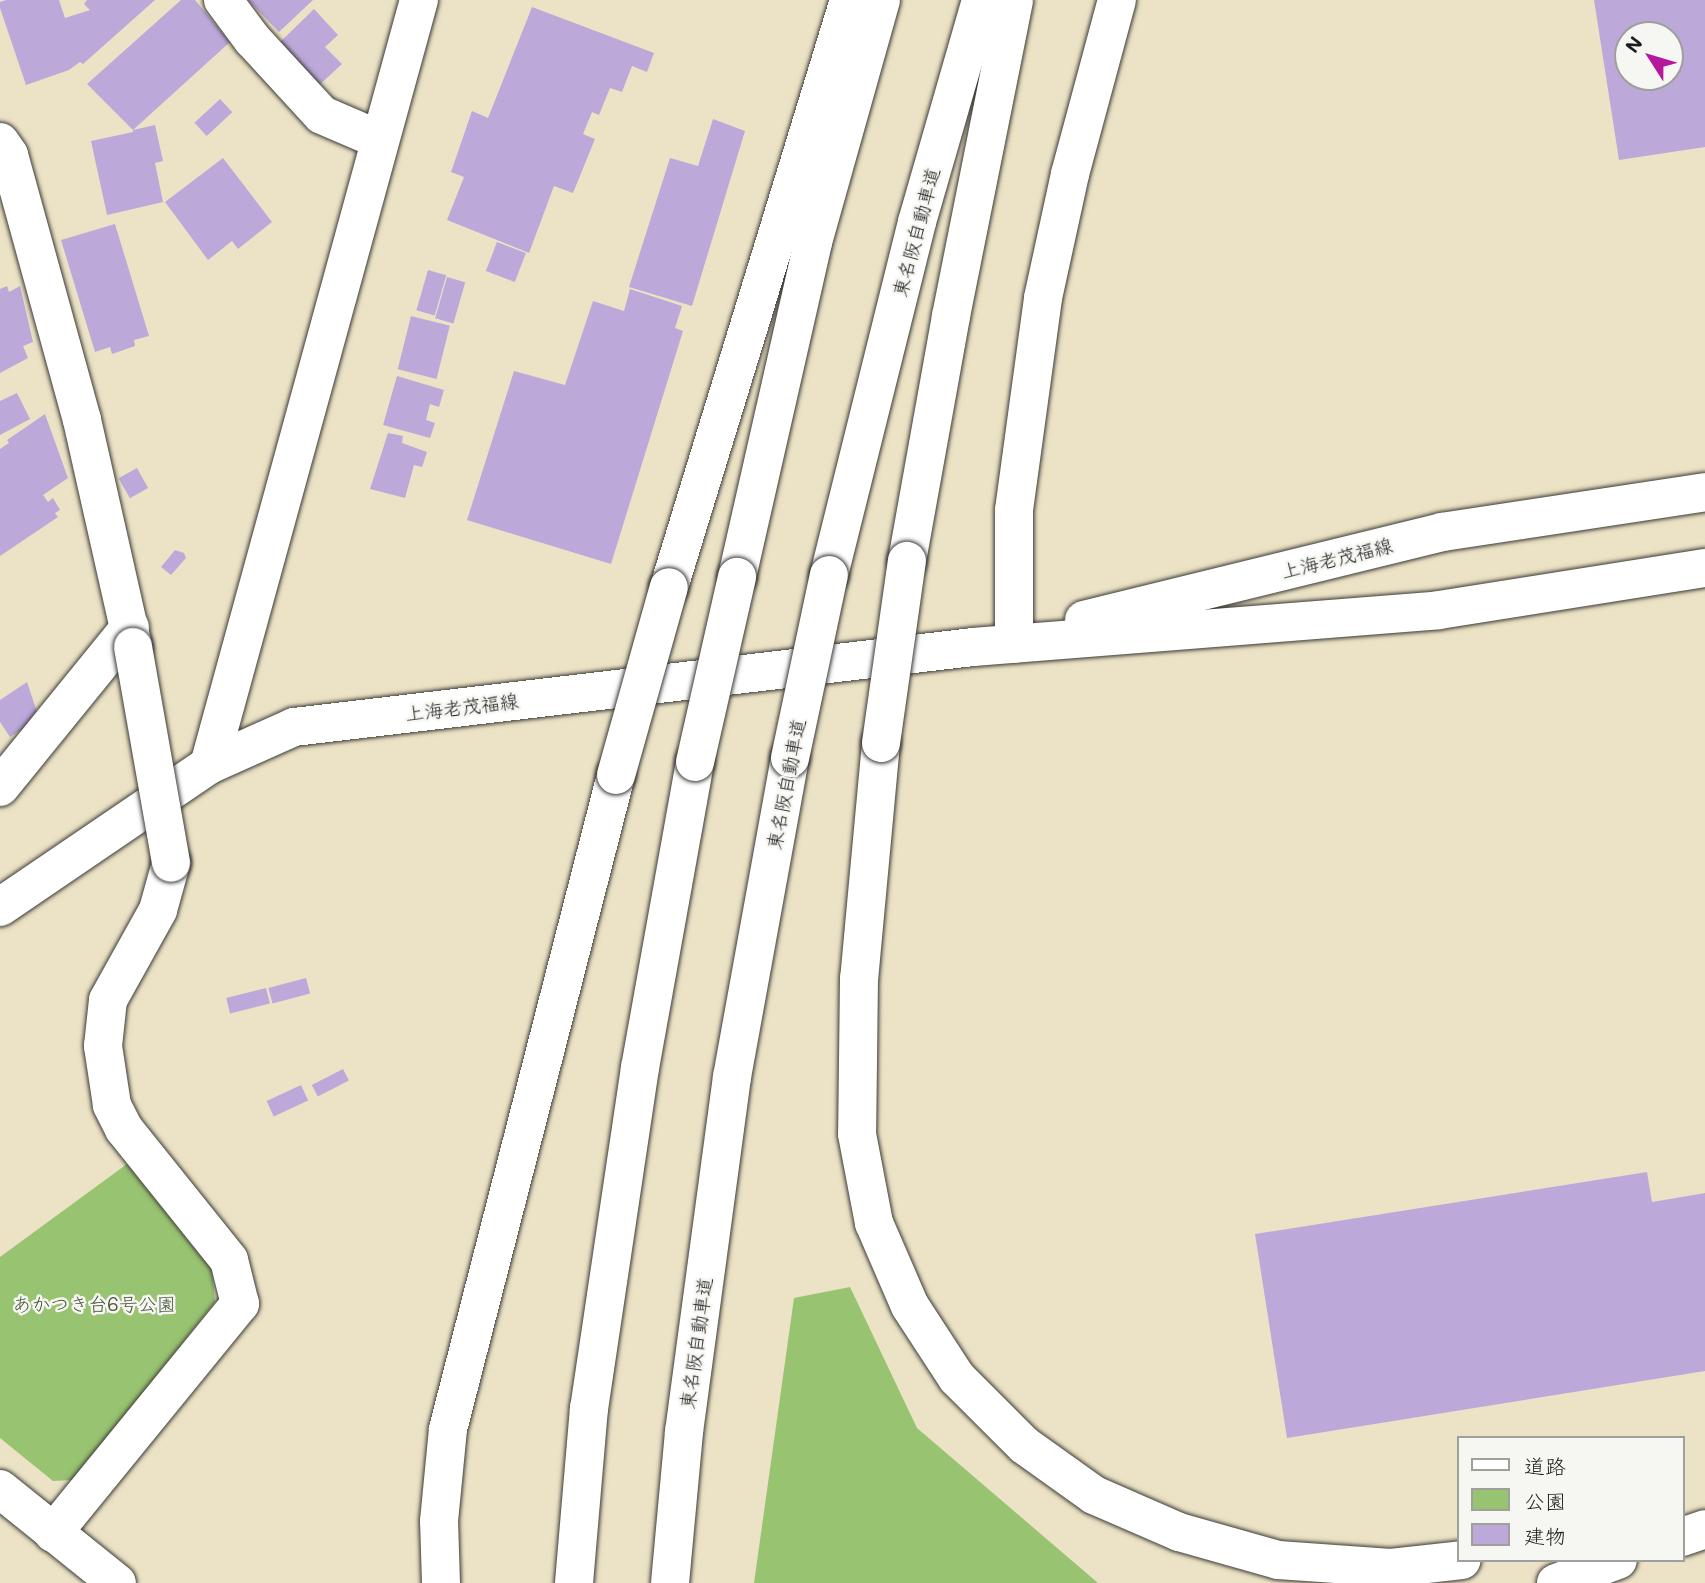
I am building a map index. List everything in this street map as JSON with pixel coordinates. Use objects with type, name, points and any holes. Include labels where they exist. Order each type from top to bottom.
[{"type":"main road","points":[[223,0],[259,47],[323,115],[380,140]]},
{"type":"main road","points":[[209,765],[419,0]]},
{"type":"main road","points":[[441,1583],[439,1521],[448,1429],[616,775],[669,587],[849,0]]},
{"type":"main road","points":[[574,1583],[589,1409],[640,1068],[695,762],[813,242],[881,0]]},
{"type":"main road","name":"東名阪自動車道","points":[[670,1583],[684,1433],[732,1077],[790,758],[829,575],[917,222],[981,0]]},
{"type":"main road","points":[[1014,0],[951,316],[907,561],[881,743],[859,978],[857,1134],[874,1223],[910,1306],[957,1378],[1024,1445],[1084,1488],[1179,1532],[1278,1560],[1391,1568],[1456,1561]]},
{"type":"main road","points":[[1015,640],[1014,509],[1043,298],[1070,174],[1117,0]]},
{"type":"main road","points":[[0,142],[9,155],[82,420],[132,637],[171,863],[158,910],[108,1000],[103,1046],[110,1093],[124,1129],[229,1260],[240,1304],[53,1533]]},
{"type":"main road","name":"上海老茂福線","points":[[0,907],[209,765],[294,727],[973,647],[1015,640],[1442,532],[1705,492]]},
{"type":"main road","name":"上海老茂福線","points":[[1015,640],[1439,610],[1705,568]]},
{"type":"main road","points":[[0,787],[132,637]]},
{"type":"main road","points":[[0,1489],[117,1583]]},
{"type":"main road","points":[[1684,1521],[1705,1517]]},
{"type":"main road","points":[[1684,1536],[1705,1529]]},
{"type":"main road","points":[[1556,1583],[1613,1562]]},
{"type":"green space","name":"あかつき台6号公園","points":[[127,1164],[212,1270],[215,1302],[73,1480],[53,1481],[0,1438],[0,1257]]},
{"type":"green space","points":[[850,1287],[917,1428],[1098,1583],[754,1583],[794,1298]]},
{"type":"building","points":[[59,0],[65,18],[90,10],[84,4],[87,0],[155,0],[83,64],[80,62],[69,70],[26,85],[0,8],[0,2]]},
{"type":"building","points":[[181,0],[195,0],[230,42],[133,130],[87,84]]},
{"type":"building","points":[[248,0],[313,0],[279,32]]},
{"type":"building","points":[[1594,0],[1705,0],[1705,147],[1619,160]]},
{"type":"building","points":[[532,7],[654,53],[647,72],[632,66],[622,92],[610,88],[599,115],[592,112],[583,134],[595,139],[573,193],[554,186],[529,253],[447,220],[464,177],[451,172],[472,111],[488,118]]},
{"type":"building","points":[[314,9],[338,35],[325,47],[342,64],[315,89],[274,48]]},
{"type":"building","points":[[220,99],[232,112],[207,136],[194,123]]},
{"type":"building","points":[[713,119],[745,131],[692,306],[629,287],[670,158],[698,166]]},
{"type":"building","points":[[155,125],[163,161],[155,163],[163,202],[107,215],[91,141]]},
{"type":"building","points":[[223,158],[272,222],[238,249],[232,241],[208,260],[165,202]]},
{"type":"building","points":[[115,224],[149,336],[134,340],[135,346],[112,354],[110,347],[95,352],[61,240]]},
{"type":"building","points":[[497,242],[526,253],[515,282],[486,271]]},
{"type":"building","points":[[428,270],[446,275],[435,316],[416,310]]},
{"type":"building","points":[[447,277],[465,282],[453,324],[435,318]]},
{"type":"building","points":[[7,286],[9,292],[20,286],[33,342],[23,346],[28,358],[0,373],[0,289]]},
{"type":"building","points":[[630,289],[682,306],[675,328],[683,331],[611,564],[467,520],[514,371],[565,385],[593,301],[624,311]]},
{"type":"building","points":[[411,316],[450,326],[437,379],[398,369]]},
{"type":"building","points":[[397,376],[444,390],[439,407],[430,404],[426,420],[435,423],[430,438],[383,425]]},
{"type":"building","points":[[17,393],[30,419],[0,435],[0,401]]},
{"type":"building","points":[[45,414],[68,478],[43,495],[48,502],[53,498],[60,510],[55,513],[58,517],[0,556],[0,449],[9,443],[7,440]]},
{"type":"building","points":[[388,433],[403,436],[402,443],[427,452],[422,467],[414,465],[405,498],[370,489]]},
{"type":"building","points":[[137,468],[148,488],[130,498],[119,478]]},
{"type":"building","points":[[175,550],[184,553],[186,558],[171,575],[161,567]]},
{"type":"building","points":[[27,682],[39,718],[10,737],[0,722],[0,700]]},
{"type":"building","points":[[306,978],[310,993],[272,1004],[268,988]]},
{"type":"building","points":[[266,988],[270,1004],[230,1013],[226,998]]},
{"type":"building","points":[[343,1069],[349,1081],[318,1096],[312,1085]]},
{"type":"building","points":[[301,1085],[308,1100],[274,1116],[267,1101]]},
{"type":"building","points":[[1647,1172],[1652,1202],[1705,1193],[1705,1371],[1287,1438],[1255,1234]]}]
